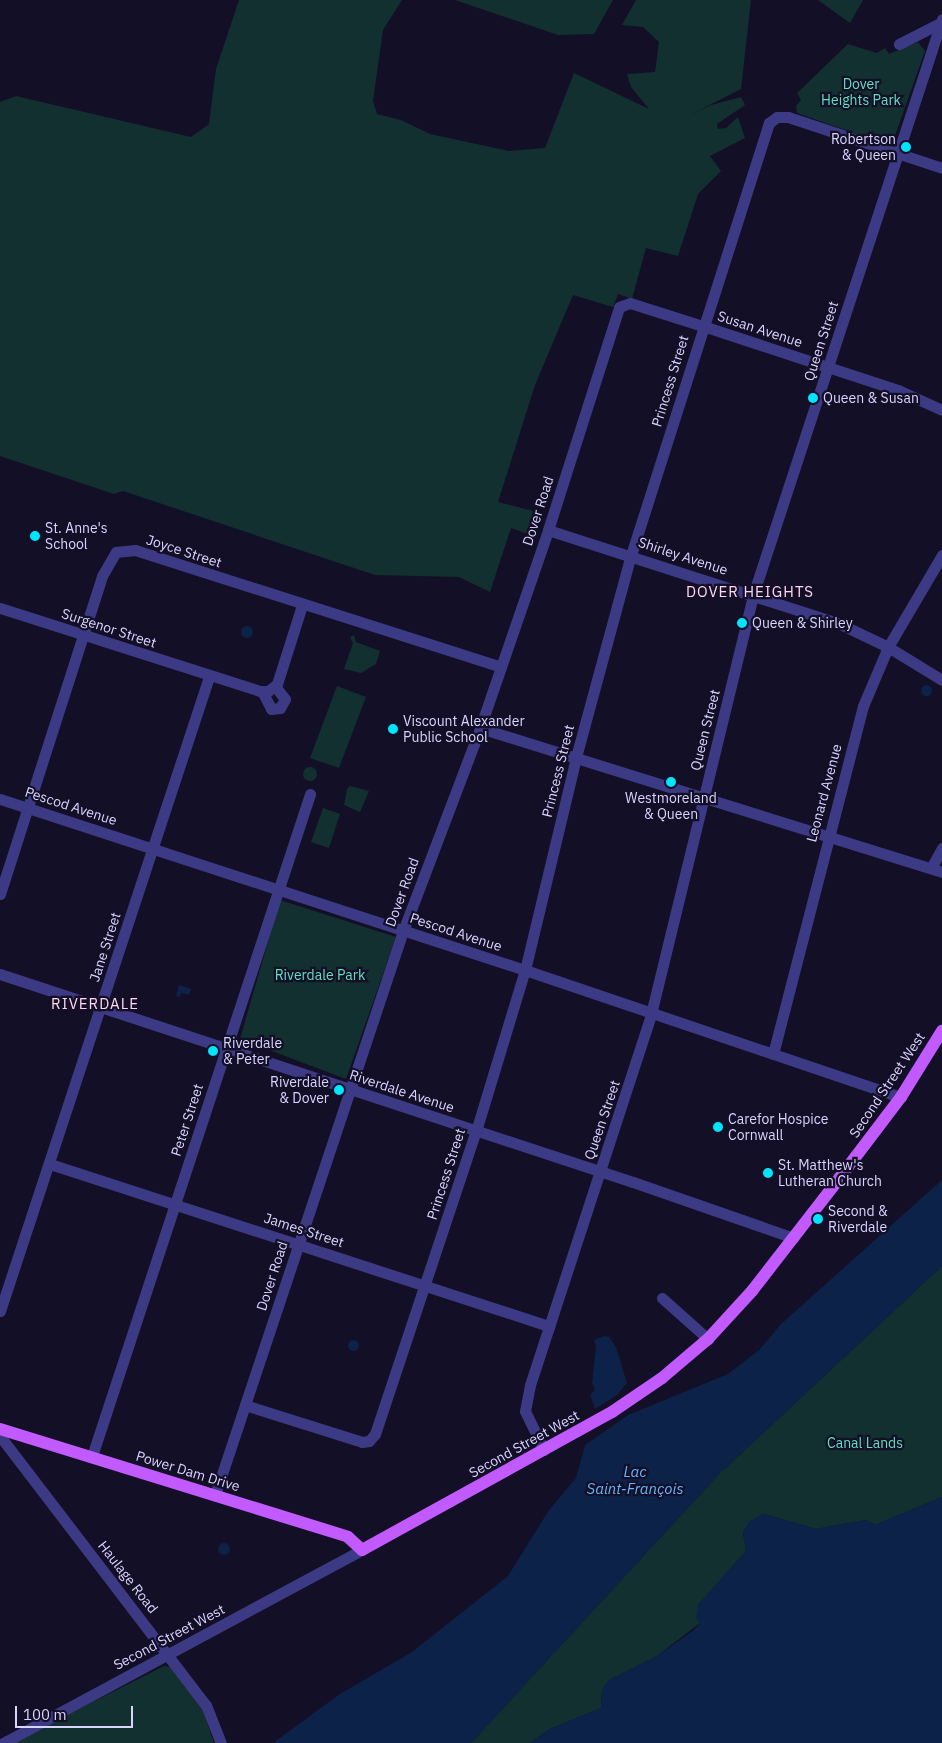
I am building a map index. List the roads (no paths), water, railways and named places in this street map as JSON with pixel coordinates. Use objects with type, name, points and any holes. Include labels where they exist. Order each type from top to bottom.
[{"type":"main road","name":"Second Street West","points":[[362,1550],[544,1450],[637,1396],[708,1339],[794,1238],[901,1097],[942,1031]]},
{"type":"main road","name":"Power Dam Drive","points":[[0,1429],[348,1537],[362,1550]]},
{"type":"street","points":[[898,44],[942,21]]},
{"type":"street","name":"Queen Street","points":[[544,1450],[529,1422],[525,1404],[548,1326],[651,1014],[753,595],[942,21]]},
{"type":"street","name":"Princess Street","points":[[245,1406],[366,1443],[375,1434],[476,1131],[525,970],[576,757],[631,555],[766,129],[774,118],[788,117],[899,154]]},
{"type":"street","points":[[899,154],[942,168]]},
{"type":"street","name":"Susan Avenue","points":[[624,303],[703,326],[898,390],[942,410]]},
{"type":"street","name":"Dover Road","points":[[215,1495],[352,1090],[403,931],[480,728],[548,530],[611,329],[619,307],[624,303]]},
{"type":"street","name":"Shirley Avenue","points":[[548,530],[631,555],[838,623],[888,647],[942,680]]},
{"type":"street","name":"Joyce Street","points":[[0,894],[109,561],[123,550],[135,550],[302,605],[501,667]]},
{"type":"street","name":"Leonard Avenue","points":[[773,1054],[863,706],[888,647],[942,555]]},
{"type":"street","points":[[275,686],[302,605]]},
{"type":"street","name":"Surgenor Street","points":[[0,608],[86,634],[209,677],[262,691]]},
{"type":"street","name":"Jane Street","points":[[0,1311],[209,677]]},
{"type":"street","points":[[275,686],[284,699],[280,708],[271,709],[262,691],[275,686]]},
{"type":"street","points":[[480,728],[937,870],[942,848]]},
{"type":"street","name":"Peter Street","points":[[92,1456],[310,794]]},
{"type":"street","name":"Pescod Avenue","points":[[0,798],[525,970],[901,1097]]},
{"type":"street","name":"Riverdale Avenue","points":[[0,974],[600,1171],[794,1238]]},
{"type":"street","name":"James Street","points":[[50,1164],[548,1326]]},
{"type":"street","points":[[662,1298],[708,1339]]},
{"type":"street","name":"Haulage Road","points":[[0,1436],[206,1705],[221,1743]]},
{"type":"street","name":"Second Street West","points":[[3,1743],[362,1550]]},
{"type":"water","points":[[247,626],[253,632],[247,638],[241,632]]},
{"type":"water","points":[[926,684],[932,690],[926,696],[920,690]]},
{"type":"water","points":[[179,985],[191,989],[189,995],[181,993],[180,997],[176,996]]},
{"type":"water","name":"Lac Saint-François","points":[[942,1180],[942,1266],[719,1474],[471,1743],[273,1743],[340,1694],[412,1652],[508,1576],[549,1510],[576,1478],[585,1445],[628,1415],[728,1374],[759,1350],[781,1324]]},
{"type":"water","points":[[604,1336],[609,1337],[616,1347],[627,1383],[617,1395],[595,1409],[590,1395],[595,1389],[592,1383],[596,1346],[594,1340]]},
{"type":"water","points":[[353,1339],[359,1345],[353,1351],[347,1345]]},
{"type":"water","points":[[942,1497],[942,1743],[530,1743],[548,1730],[601,1708],[602,1690],[609,1680],[657,1656],[694,1630],[700,1623],[696,1618],[698,1605],[746,1551],[743,1533],[749,1522],[764,1514],[816,1529],[866,1520],[875,1525]]},
{"type":"water","points":[[224,1543],[230,1549],[224,1555],[218,1549]]},
{"type":"place","name":"Robertson & Queen","points":[[906,147]]},
{"type":"place","name":"Queen & Susan","points":[[813,398]]},
{"type":"place","name":"St. Anne's School","points":[[35,536]]},
{"type":"place","name":"Queen & Shirley","points":[[742,623]]},
{"type":"place","name":"Viscount Alexander Public School","points":[[393,729]]},
{"type":"place","name":"Westmoreland & Queen","points":[[671,782]]},
{"type":"place","name":"Riverdale & Peter","points":[[213,1051]]},
{"type":"place","name":"Riverdale & Dover","points":[[339,1090]]},
{"type":"place","name":"Carefor Hospice Cornwall","points":[[718,1127]]},
{"type":"place","name":"St. Matthew's Lutheran Church","points":[[768,1173]]},
{"type":"place","name":"Second & Riverdale","points":[[818,1219]]},
{"type":"district","name":"DOVER HEIGHTS","points":[[750,592]]},
{"type":"district","name":"RIVERDALE","points":[[95,1004]]},
{"type":"park label","name":"Dover Heights Park","points":[[861,92]]},
{"type":"park label","name":"Riverdale Park","points":[[320,975]]},
{"type":"park label","name":"Canal Lands","points":[[865,1443]]}]
